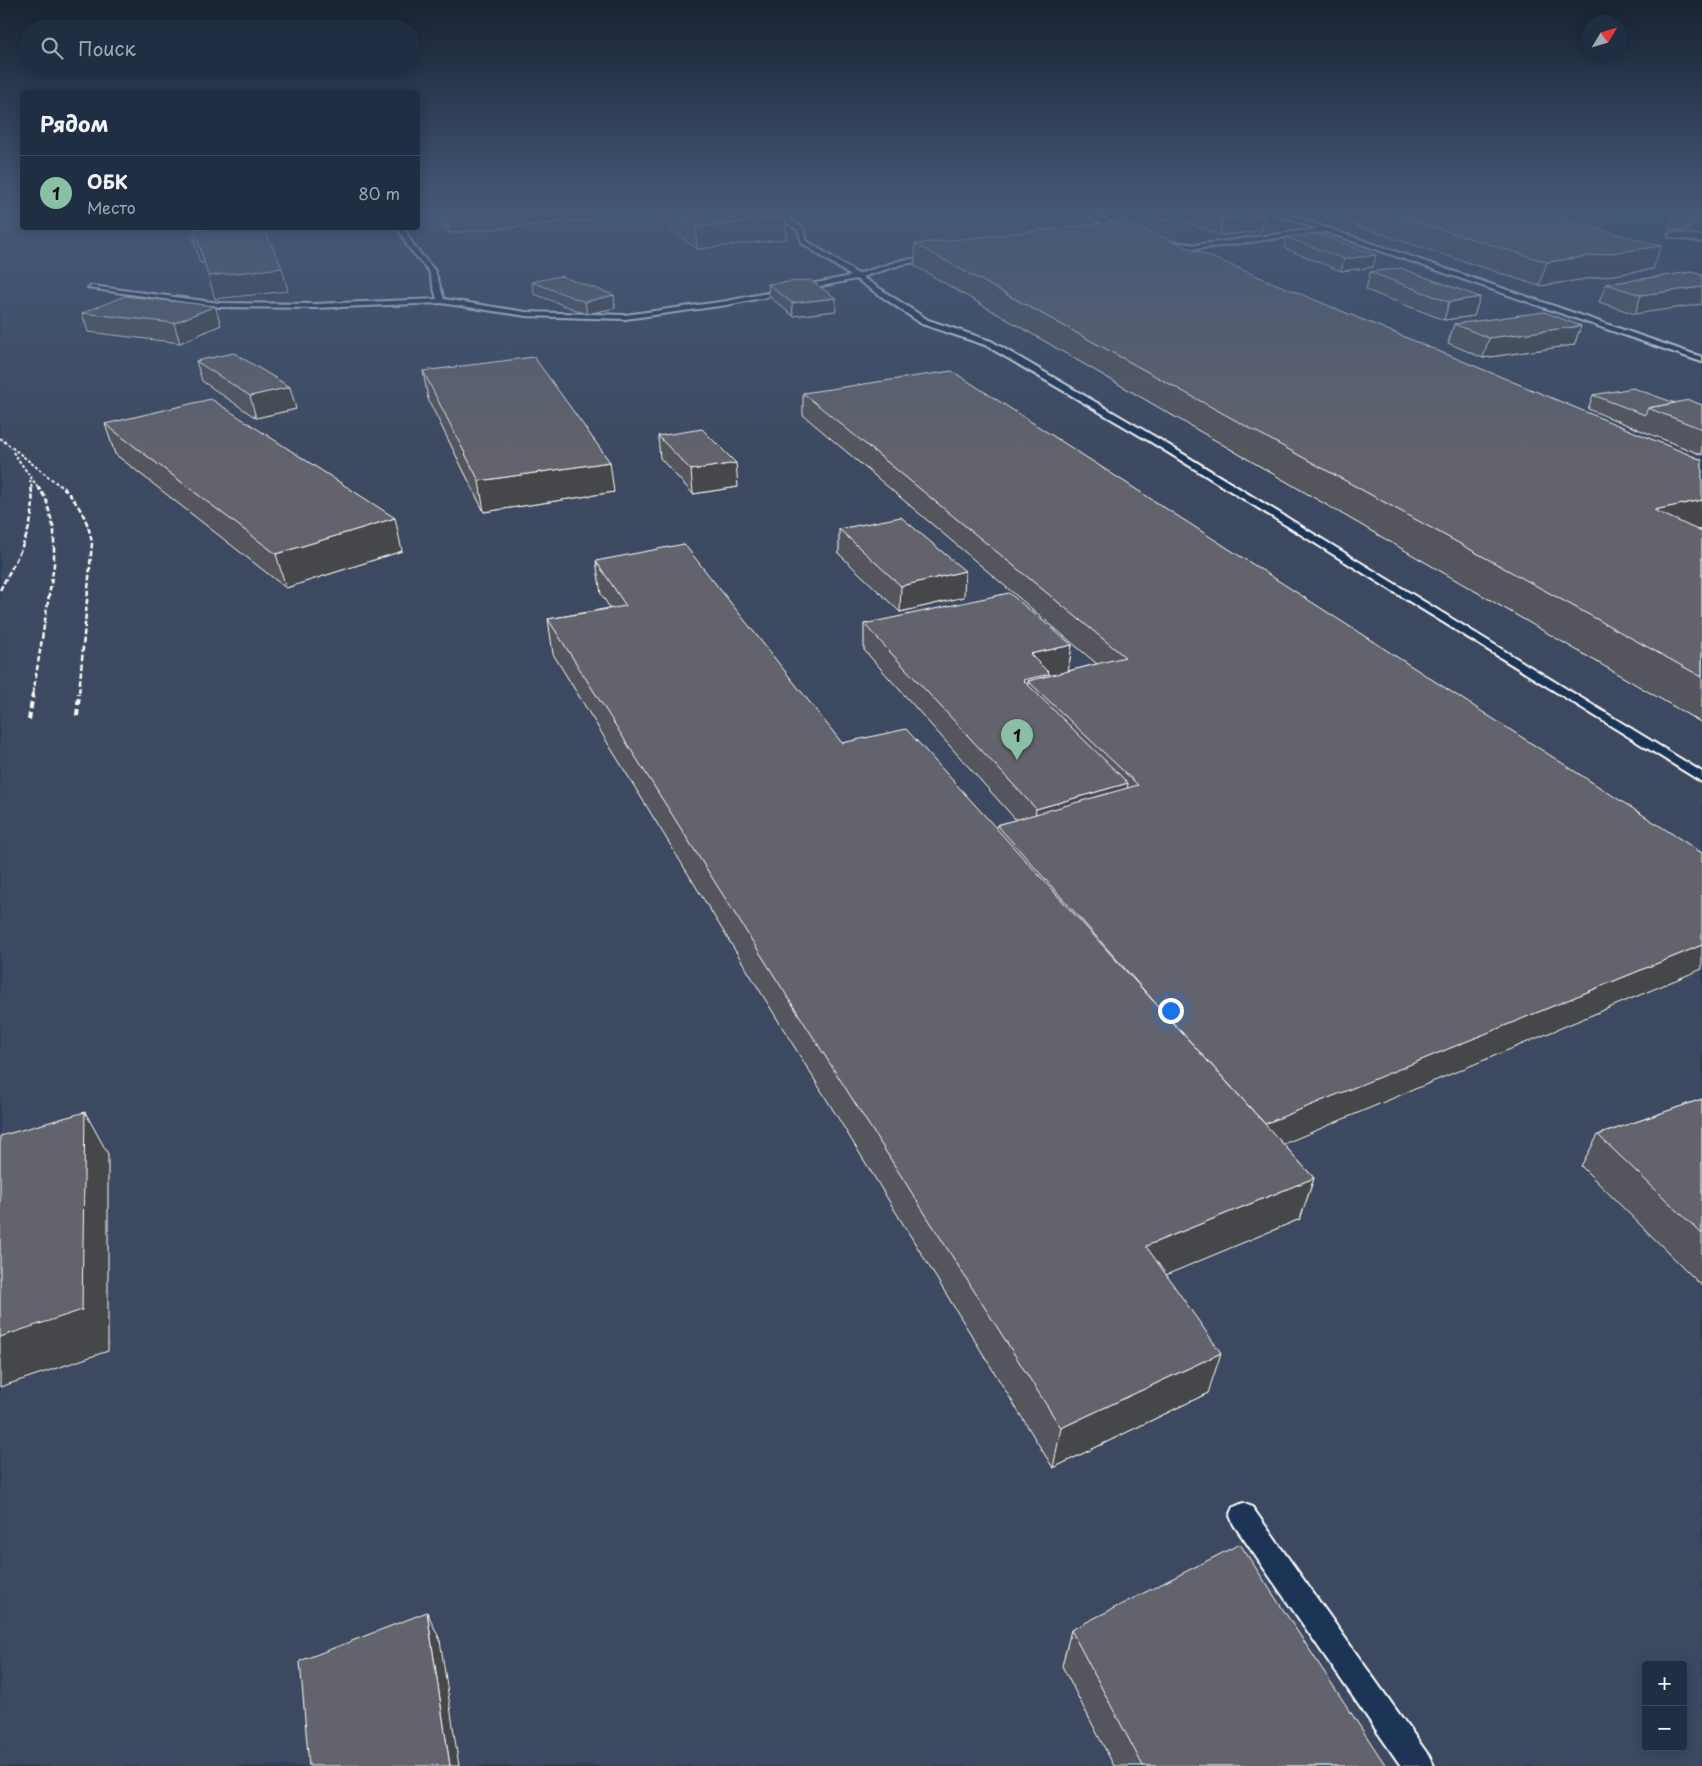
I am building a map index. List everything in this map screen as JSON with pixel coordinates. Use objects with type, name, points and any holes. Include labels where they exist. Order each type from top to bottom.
[{"type":"lane","points":[[125,292],[220,305],[314,306],[441,300],[526,314],[625,318],[727,303],[780,292]]},
{"type":"lane","points":[[439,292],[441,300]]},
{"type":"lane","points":[[880,292],[925,322],[988,343],[1154,440],[1702,778]]},
{"type":"lane","points":[[1506,292],[1702,360]]},
{"type":"lane","points":[[1242,1516],[1419,1766]]},
{"type":"shaded area","points":[[0,292],[1702,292],[1702,1766],[0,1766]]},
{"type":"building","points":[[560,292],[607,292],[614,295],[585,302]]},
{"type":"building","points":[[779,292],[828,292],[836,298],[792,303]]},
{"type":"building","points":[[1003,292],[1297,292],[1702,460],[1702,500],[1654,510],[1702,532],[1702,677]]},
{"type":"building","points":[[1424,292],[1467,292],[1480,297],[1449,302]]},
{"type":"building","points":[[1633,292],[1661,292],[1641,295]]},
{"type":"building","points":[[125,296],[215,306],[174,323],[82,313]]},
{"type":"building","points":[[1544,312],[1581,326],[1489,338],[1454,324]]},
{"type":"building","points":[[234,353],[290,387],[250,396],[196,361]]},
{"type":"building","points":[[534,357],[610,462],[479,481],[423,371]]},
{"type":"building","points":[[952,371],[1702,853],[1702,945],[1265,1124],[997,825],[1138,785],[1028,681],[1125,657],[803,393]]},
{"type":"building","points":[[1633,388],[1675,403],[1648,408],[1645,415],[1593,395]]},
{"type":"building","points":[[211,399],[395,518],[276,554],[105,424]]},
{"type":"building","points":[[1689,400],[1702,405],[1702,429],[1648,408]]},
{"type":"building","points":[[702,429],[736,463],[691,470],[658,436]]},
{"type":"building","points":[[901,517],[965,571],[901,586],[839,529]]},
{"type":"building","points":[[684,544],[842,743],[906,729],[1314,1178],[1146,1246],[1221,1353],[1061,1428],[548,619],[626,606],[596,561]]},
{"type":"building","points":[[1009,593],[1072,645],[1030,654],[1050,674],[1023,680],[1128,783],[1036,809],[864,624]]},
{"type":"building","points":[[1702,1099],[1702,1234],[1598,1135]]},
{"type":"building","points":[[85,1112],[82,1310],[0,1337],[0,1136]]},
{"type":"building","points":[[1240,1544],[1386,1766],[1143,1766],[1071,1630]]},
{"type":"building","points":[[427,1612],[450,1766],[309,1766],[300,1661]]},
{"type":"railway","points":[[0,438],[64,489]]},
{"type":"railway","points":[[13,452],[39,489]]},
{"type":"railway","points":[[30,480],[32,489]]},
{"type":"railway","points":[[0,590],[19,554],[29,528],[33,501],[31,487]]},
{"type":"railway","points":[[33,694],[54,565],[54,530],[46,499],[38,487]]},
{"type":"railway","points":[[63,487],[82,513],[92,543],[79,694]]},
{"type":"railway","points":[[29,720],[33,693]]},
{"type":"railway","points":[[77,716],[79,693]]},
{"type":"place","name":"ОБК","points":[[1017,760]]}]
